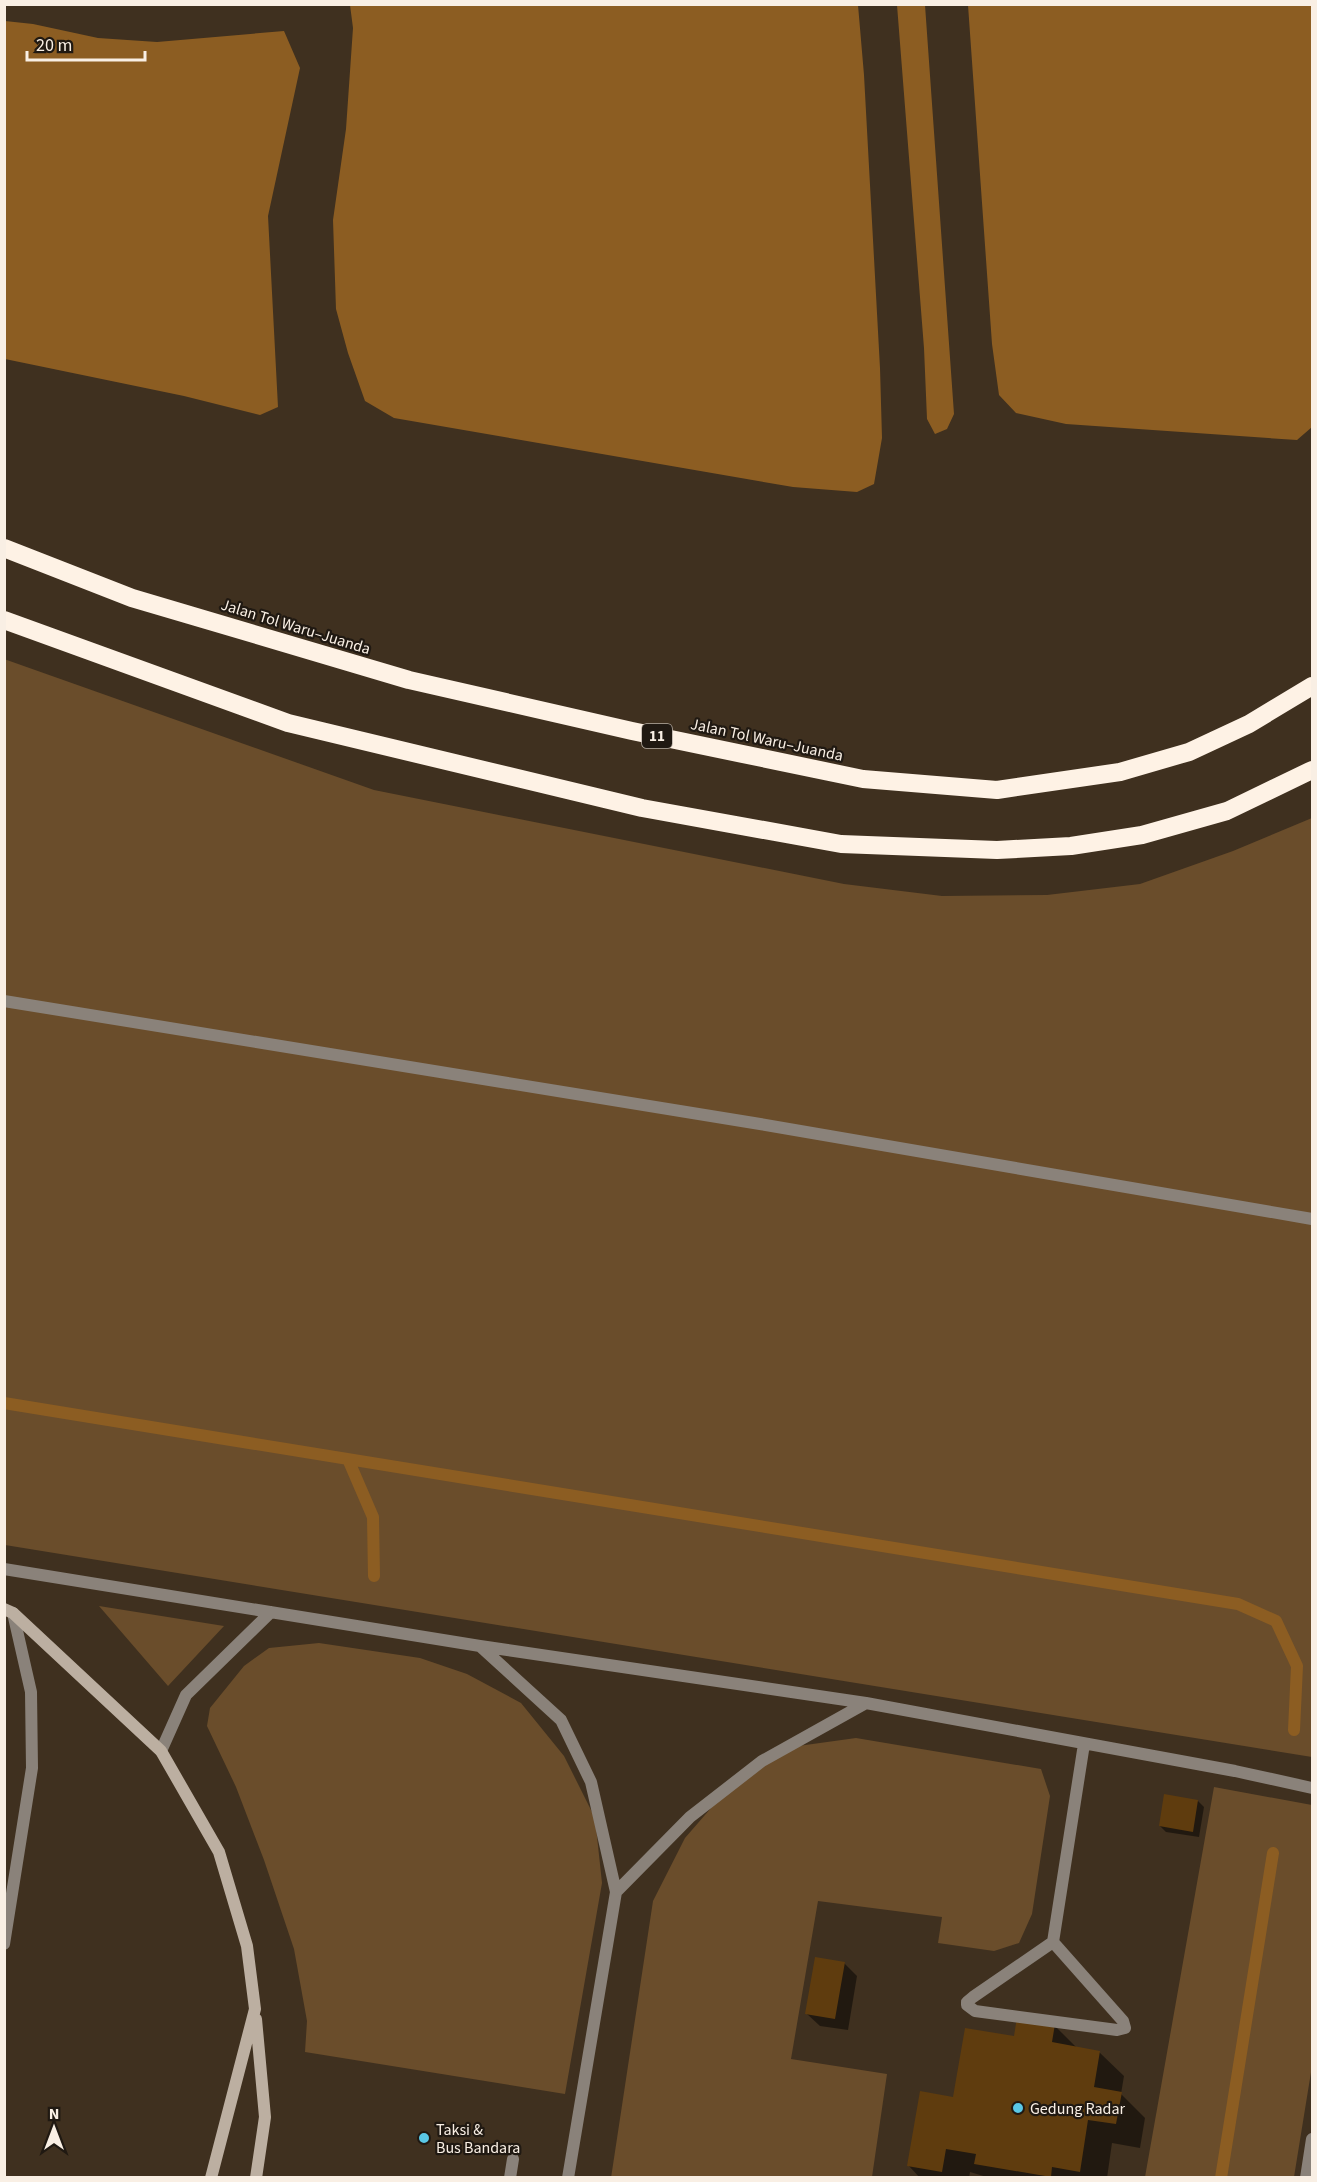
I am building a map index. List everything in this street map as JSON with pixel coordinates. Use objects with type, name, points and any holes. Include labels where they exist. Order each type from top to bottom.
[{"type":"highway","name":"Jalan Tol Waru–Juanda","points":[[4,548],[132,598],[409,680],[632,731],[863,779],[997,790],[1120,771],[1189,752],[1249,724],[1312,686]]},
{"type":"highway","points":[[4,620],[288,723],[642,808],[841,844],[997,850],[1071,846],[1142,835],[1227,811],[1312,770]]},
{"type":"street","points":[[9,1611],[161,1751],[219,1852],[247,1946],[255,2009],[265,2117],[256,2178]]},
{"type":"street","points":[[211,2178],[255,2009]]},
{"type":"lane","points":[[4,1001],[760,1124],[1312,1219]]},
{"type":"lane","points":[[4,1569],[480,1646],[866,1703],[1235,1771],[1312,1788]]},
{"type":"lane","points":[[4,1944],[32,1768],[31,1692],[9,1611]]},
{"type":"lane","points":[[161,1751],[186,1695],[271,1612]]},
{"type":"lane","points":[[480,1646],[561,1720],[591,1782],[616,1892],[568,2178]]},
{"type":"lane","points":[[616,1892],[690,1817],[762,1761],[866,1703]]},
{"type":"lane","points":[[1053,1942],[1123,2021],[1125,2028],[1117,2030],[975,2012],[968,2007],[967,2002],[1053,1942],[1084,1744]]},
{"type":"lane","points":[[1306,2178],[1312,2139]]},
{"type":"lane","points":[[510,2178],[513,2159]]},
{"type":"shaded area","points":[[350,5],[858,5],[880,368],[882,438],[874,484],[857,492],[793,487],[394,418],[365,401],[336,309],[333,220],[346,129],[353,28]]},
{"type":"shaded area","points":[[897,5],[925,5],[954,414],[947,429],[935,434],[927,419],[924,348]]},
{"type":"shaded area","points":[[968,5],[1312,5],[1312,427],[1297,440],[1066,424],[1016,413],[999,395],[992,344]]},
{"type":"shaded area","points":[[5,21],[33,24],[98,38],[157,42],[284,31],[300,68],[268,216],[278,407],[260,415],[184,396],[5,359]]},
{"type":"shaded area","points":[[4,659],[374,790],[844,884],[942,896],[1047,895],[1140,884],[1233,851],[1312,818],[1312,1757],[5,1545]]},
{"type":"shaded area","points":[[99,1606],[224,1626],[168,1686]]},
{"type":"shaded area","points":[[319,1643],[420,1658],[467,1674],[521,1703],[564,1756],[595,1818],[602,1883],[565,2094],[305,2052],[307,2021],[294,1949],[236,1787],[207,1726],[210,1708],[244,1666],[269,1648]]},
{"type":"shaded area","points":[[856,1738],[1041,1769],[1050,1796],[1032,1914],[1019,1943],[994,1951],[938,1943],[942,1917],[818,1901],[791,2059],[887,2074],[872,2177],[611,2178],[653,1901],[685,1838],[731,1785],[791,1747]]},
{"type":"shaded area","points":[[1214,1787],[1312,1805],[1312,2066],[1294,2177],[1145,2177]]},
{"type":"building","points":[[1164,1794],[1198,1800],[1193,1832],[1159,1826]]},
{"type":"building","points":[[815,1957],[845,1962],[835,2019],[805,2014]]},
{"type":"building","name":"Gedung Radar","points":[[1017,2017],[1055,2024],[1052,2042],[1100,2051],[1094,2087],[1122,2092],[1116,2124],[1088,2120],[1080,2172],[1052,2167],[1051,2177],[974,2164],[976,2154],[946,2149],[942,2172],[907,2166],[920,2091],[953,2097],[965,2028],[1014,2036]]},
{"type":"waterway","points":[[4,1403],[1238,1604],[1276,1621],[1297,1666],[1294,1730]]},
{"type":"waterway","points":[[348,1459],[373,1517],[374,1576]]},
{"type":"waterway","points":[[1221,2178],[1273,1853]]},
{"type":"place","name":"Gedung Radar","points":[[1018,2108]]},
{"type":"place","name":"Taksi & Bus Bandara","points":[[424,2138]]}]
